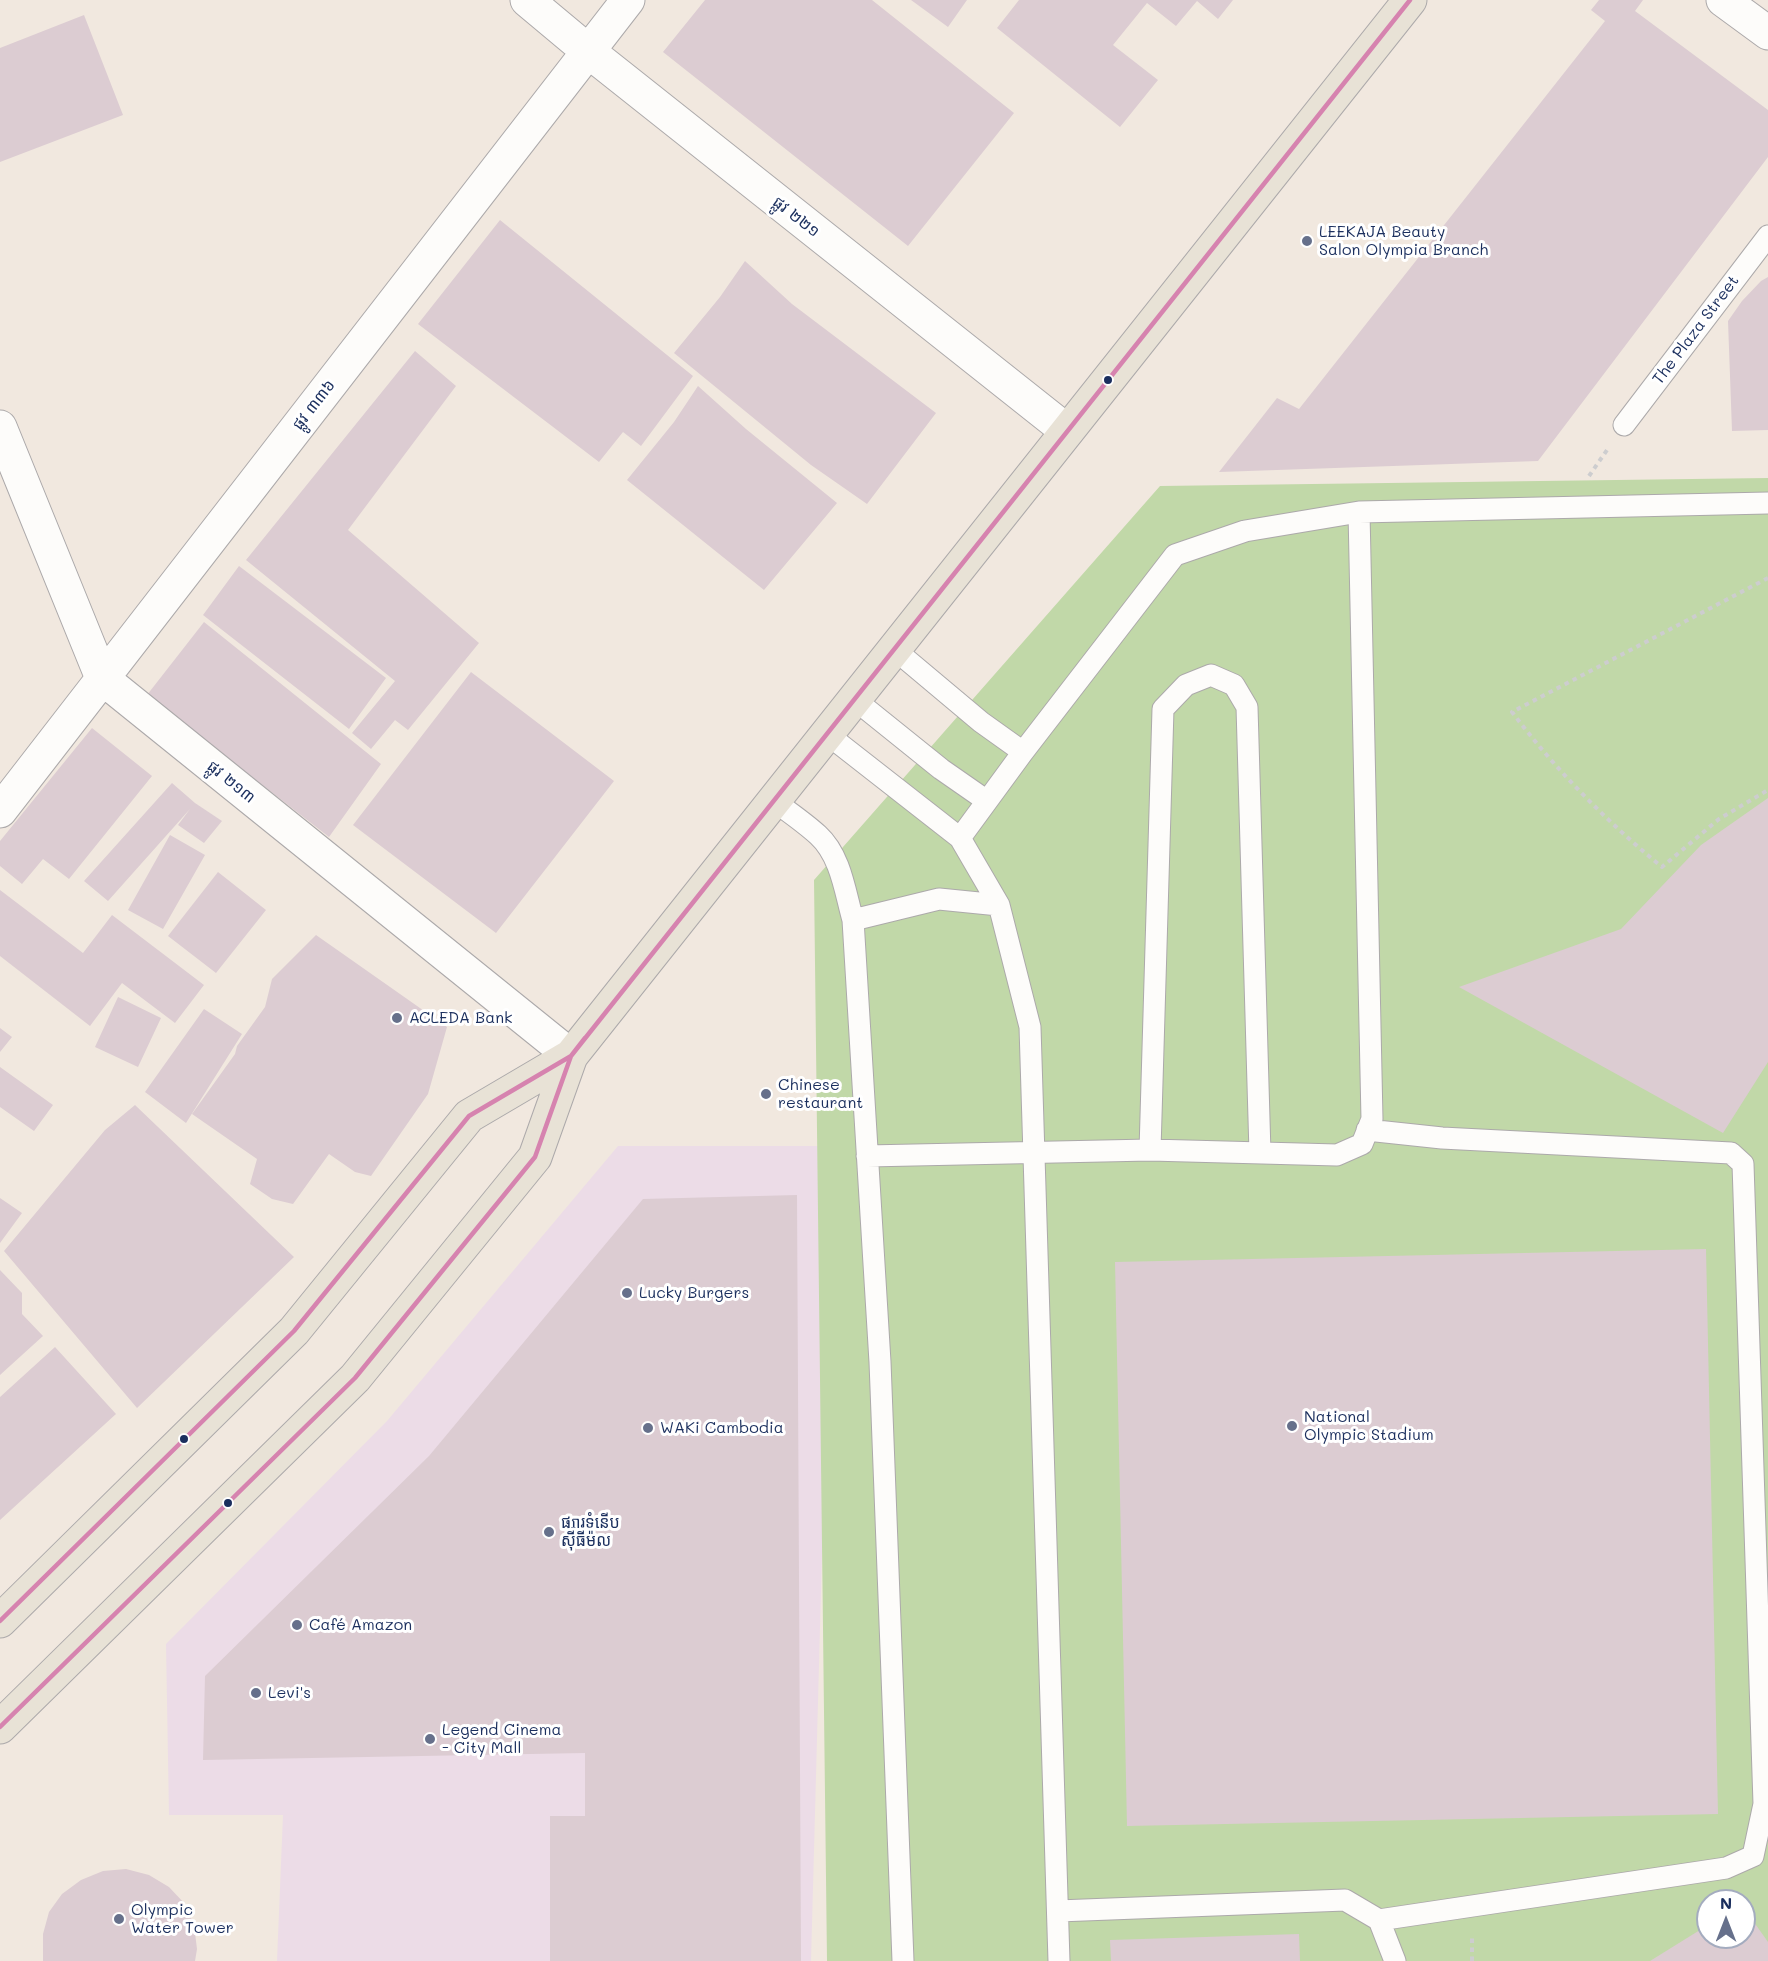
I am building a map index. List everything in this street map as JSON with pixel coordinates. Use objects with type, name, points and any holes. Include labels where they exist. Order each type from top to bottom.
[{"type":"main road","points":[[0,1727],[356,1377],[534,1157],[571,1056],[1410,0]]},
{"type":"main road","points":[[0,1621],[294,1330],[469,1116],[571,1056]]},
{"type":"street","name":"ផ្លូវ ២២១","points":[[527,0],[588,51],[1067,431]]},
{"type":"street","name":"ផ្លូវ ៣៣៦","points":[[0,811],[628,0]]},
{"type":"street","points":[[1724,0],[1768,33]]},
{"type":"street","name":"ផ្លូវ ២១៣","points":[[0,427],[102,678],[571,1056]]},
{"type":"lane","name":"The Plaza Street","points":[[1624,425],[1768,236]]},
{"type":"lane","points":[[960,838],[1023,752],[1175,555],[1245,531],[1359,512],[1768,503]]},
{"type":"lane","points":[[867,1156],[1150,1150],[1337,1155],[1362,1144],[1372,1119],[1359,512]]},
{"type":"lane","points":[[894,649],[981,722],[1023,752]]},
{"type":"lane","points":[[1150,1150],[1163,709],[1186,685],[1210,675],[1234,685],[1247,707],[1260,1153]]},
{"type":"lane","points":[[854,699],[941,769],[987,801]]},
{"type":"lane","points":[[827,734],[960,838],[999,905],[1030,1027],[1059,1961]]},
{"type":"lane","points":[[774,801],[826,844],[836,861],[852,920],[880,1362],[903,1961]]},
{"type":"lane","points":[[852,920],[939,899],[999,905]]},
{"type":"lane","points":[[1367,1130],[1442,1138],[1731,1154],[1743,1164],[1764,1804],[1753,1856],[1726,1868],[1379,1920]]},
{"type":"lane","points":[[1058,1911],[1345,1900],[1379,1920],[1395,1961]]},
{"type":"path","points":[[1568,507],[1624,425]]},
{"type":"path","points":[[1768,578],[1512,712],[1544,754],[1641,850],[1662,867],[1719,819],[1768,790]]},
{"type":"shaded area","name":"ផ្សារទំនើប ស៊ីធីម៉ល","points":[[618,1146],[833,1146],[811,1961],[277,1961],[283,1815],[169,1815],[166,1644],[387,1421]]},
{"type":"green space","points":[[1768,478],[1768,1961],[827,1961],[814,880],[1160,486]]},
{"type":"building","points":[[705,0],[872,0],[1014,113],[908,246],[663,52]]},
{"type":"building","points":[[911,0],[967,0],[948,27]]},
{"type":"building","points":[[1019,0],[1233,0],[1218,19],[1197,1],[1176,26],[1147,3],[1113,45],[1158,80],[1120,127],[997,28]]},
{"type":"building","points":[[1599,0],[1643,0],[1635,11],[1768,110],[1768,157],[1538,461],[1219,472],[1277,398],[1299,409],[1605,21],[1591,10]]},
{"type":"building","points":[[84,15],[123,115],[0,162],[0,48]]},
{"type":"building","points":[[500,220],[693,376],[641,446],[623,432],[599,462],[418,324]]},
{"type":"building","points":[[745,261],[792,304],[936,413],[867,504],[811,465],[674,353],[720,297]]},
{"type":"building","points":[[1768,277],[1768,430],[1732,431],[1728,321],[1742,301],[1761,281]]},
{"type":"building","points":[[415,351],[456,386],[348,530],[479,643],[408,730],[395,720],[371,749],[352,733],[395,681],[246,560]]},
{"type":"building","points":[[698,386],[746,429],[837,503],[764,590],[627,480],[674,422]]},
{"type":"building","points":[[239,566],[386,678],[349,729],[203,615]]},
{"type":"building","points":[[204,622],[381,764],[329,837],[147,695]]},
{"type":"building","points":[[471,672],[614,781],[496,933],[353,825]]},
{"type":"building","points":[[92,728],[152,776],[69,879],[43,859],[22,884],[0,866],[0,841]]},
{"type":"building","points":[[172,783],[195,803],[222,821],[204,843],[178,825],[190,809],[108,901],[84,881]]},
{"type":"building","points":[[1768,798],[1768,1062],[1723,1133],[1459,987],[1621,929],[1701,845]]},
{"type":"building","points":[[170,835],[205,855],[163,929],[128,910]]},
{"type":"building","points":[[218,872],[266,910],[216,973],[168,936]]},
{"type":"building","points":[[0,890],[83,953],[112,915],[204,985],[175,1023],[122,983],[90,1026],[0,956]]},
{"type":"building","points":[[316,935],[447,1027],[428,1094],[371,1176],[355,1172],[329,1154],[293,1204],[272,1199],[250,1184],[257,1159],[192,1114],[265,1007],[272,979]]},
{"type":"building","points":[[118,997],[161,1018],[138,1067],[95,1047]]},
{"type":"building","points":[[204,1009],[242,1034],[186,1123],[145,1092]]},
{"type":"building","points":[[0,1028],[12,1037],[0,1052]]},
{"type":"building","points":[[0,1067],[53,1105],[34,1131],[0,1107]]},
{"type":"building","points":[[135,1105],[294,1257],[137,1408],[4,1251],[105,1130]]},
{"type":"building","name":"ផ្សារទំនើប ស៊ីធីម៉ល","points":[[797,1195],[801,1961],[550,1961],[550,1816],[585,1816],[585,1753],[203,1760],[205,1676],[429,1456],[643,1199]]},
{"type":"building","points":[[0,1198],[22,1213],[0,1243]]},
{"type":"building","points":[[1706,1249],[1718,1814],[1127,1826],[1115,1262]]},
{"type":"building","points":[[0,1270],[22,1293],[22,1314],[43,1336],[0,1375]]},
{"type":"building","points":[[55,1347],[116,1414],[0,1520],[0,1397]]},
{"type":"building","name":"Olympic Water Tower","points":[[126,1869],[149,1875],[169,1887],[185,1904],[194,1925],[197,1949],[195,1961],[43,1961],[43,1934],[49,1912],[62,1894],[81,1880],[103,1871]]},
{"type":"building","points":[[1756,1925],[1768,1942],[1768,1961],[1650,1961],[1696,1932],[1696,1949],[1756,1949]]},
{"type":"building","points":[[1299,1934],[1300,1961],[1111,1961],[1110,1940]]},
{"type":"transit line","points":[[0,1727],[355,1378],[535,1157],[571,1056],[1410,0]]},
{"type":"transit line","points":[[0,1621],[294,1331],[469,1116],[571,1056],[585,1038]]},
{"type":"place","name":"LEEKAJA Beauty Salon Olympia Branch","points":[[1307,241]]},
{"type":"place","name":"ACLEDA Bank","points":[[397,1018]]},
{"type":"place","name":"Chinese restaurant","points":[[766,1094]]},
{"type":"place","name":"Lucky Burgers","points":[[627,1293]]},
{"type":"place","name":"National Olympic Stadium","points":[[1292,1426]]},
{"type":"place","name":"WAKi Cambodia","points":[[648,1428]]},
{"type":"place","name":"ផ្សារទំនើប ស៊ីធីម៉ល","points":[[549,1532]]},
{"type":"place","name":"Café Amazon","points":[[297,1625]]},
{"type":"place","name":"Levi's","points":[[256,1693]]},
{"type":"place","name":"Legend Cinema - City Mall","points":[[430,1739]]},
{"type":"place","name":"Olympic Water Tower","points":[[119,1919]]}]
